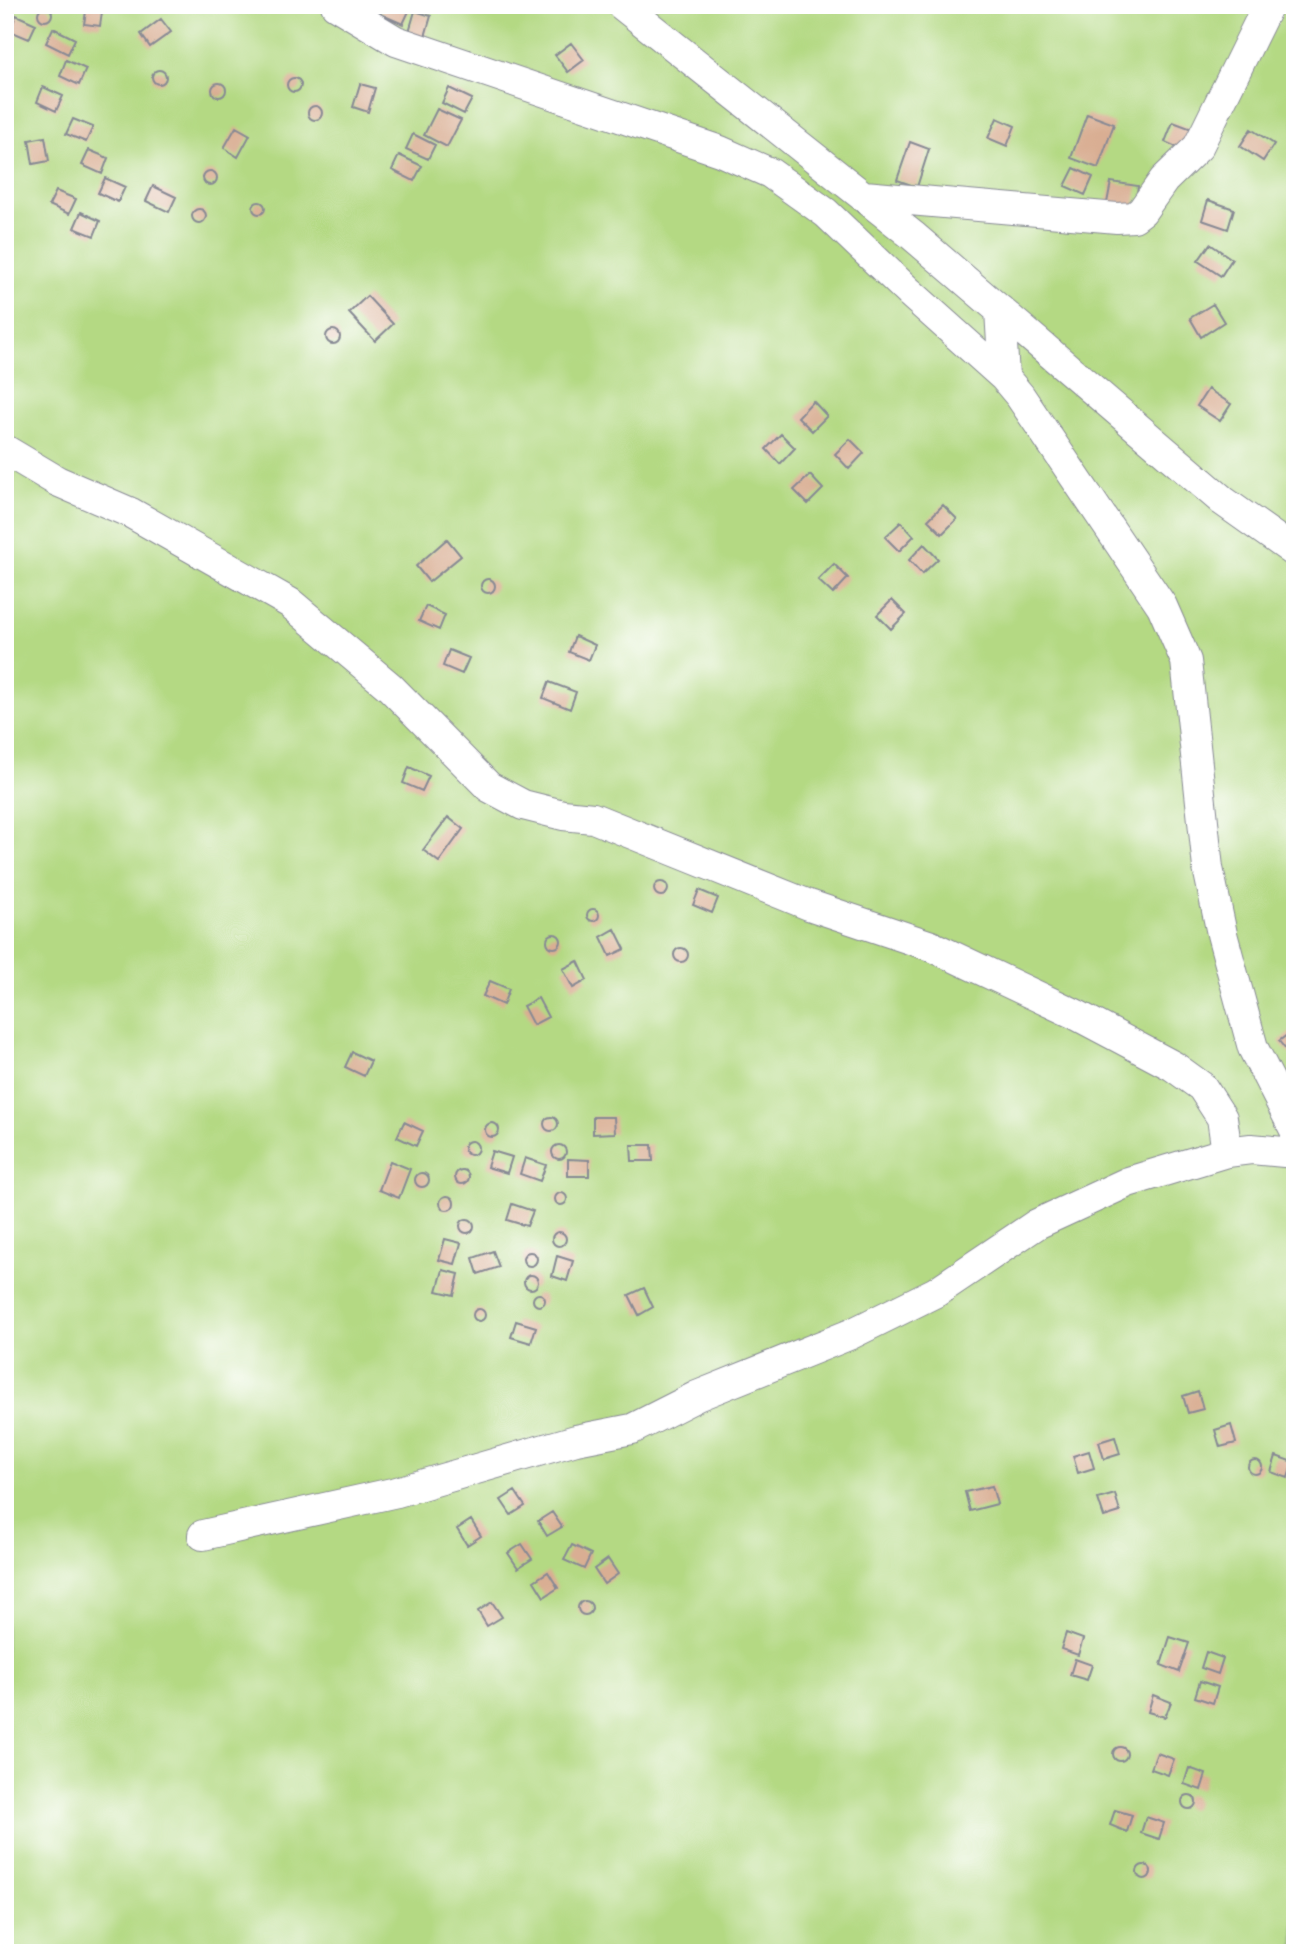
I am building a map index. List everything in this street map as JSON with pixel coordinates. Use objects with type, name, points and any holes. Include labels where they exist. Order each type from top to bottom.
[{"type":"street","points":[[336,5],[396,41],[720,151],[770,173],[826,213],[1004,377],[1020,396],[1162,606],[1186,660],[1208,869],[1222,934],[1253,1048],[1295,1130]]},
{"type":"street","points":[[622,5],[864,196],[1223,501],[1295,552]]},
{"type":"street","points":[[864,196],[1117,218],[1134,217],[1142,211],[1164,180],[1198,147],[1268,5]]},
{"type":"street","points":[[1000,310],[1004,377]]},
{"type":"street","points":[[5,450],[57,481],[131,513],[290,603],[390,687],[489,787],[523,805],[563,815],[593,818],[809,905],[931,946],[1075,1014],[1173,1066],[1202,1087],[1222,1118],[1227,1152]]},
{"type":"street","points":[[203,1535],[397,1492],[576,1440],[632,1429],[697,1396],[851,1335],[936,1292],[1037,1224],[1128,1182],[1227,1152],[1251,1149],[1295,1153]]},
{"type":"green space","points":[[5,5],[1295,5],[1295,1953],[5,1953]]},
{"type":"building","points":[[87,5],[103,5],[100,26],[84,24]]},
{"type":"building","points":[[384,5],[402,5],[410,9],[403,24],[380,14]]},
{"type":"building","points":[[438,5],[455,5],[453,11]]},
{"type":"building","points":[[45,7],[50,9],[50,19],[45,21],[40,19],[38,14],[40,9]]},
{"type":"building","points":[[415,11],[431,16],[424,40],[408,35]]},
{"type":"building","points":[[16,15],[36,24],[29,39],[10,31]]},
{"type":"building","points":[[161,19],[171,32],[150,47],[141,34]]},
{"type":"building","points":[[53,28],[75,39],[68,54],[46,43]]},
{"type":"building","points":[[571,43],[584,60],[568,72],[555,55]]},
{"type":"building","points":[[66,60],[86,69],[79,85],[60,76]]},
{"type":"building","points":[[159,70],[164,72],[164,82],[159,84],[154,82],[152,77],[154,72]]},
{"type":"building","points":[[294,78],[299,80],[299,90],[294,92],[289,90],[287,85],[289,80]]},
{"type":"building","points":[[219,83],[224,85],[224,95],[219,97],[214,95],[212,90],[214,85]]},
{"type":"building","points":[[360,84],[375,88],[368,112],[353,107]]},
{"type":"building","points":[[43,87],[63,96],[56,111],[37,102]]},
{"type":"building","points":[[449,88],[472,99],[464,114],[442,103]]},
{"type":"building","points":[[315,106],[320,108],[320,118],[315,120],[310,118],[308,113],[310,108]]},
{"type":"building","points":[[437,109],[461,120],[447,147],[424,135]]},
{"type":"building","points":[[1087,114],[1114,124],[1098,168],[1071,158]]},
{"type":"building","points":[[997,118],[1015,126],[1007,146],[988,138]]},
{"type":"building","points":[[73,119],[93,127],[86,142],[66,134]]},
{"type":"building","points":[[1173,122],[1192,129],[1183,150],[1165,142]]},
{"type":"building","points":[[236,127],[250,135],[238,157],[224,148]]},
{"type":"building","points":[[1251,129],[1274,144],[1263,161],[1240,146]]},
{"type":"building","points":[[413,134],[435,145],[428,159],[406,149]]},
{"type":"building","points":[[45,137],[49,161],[33,164],[29,140]]},
{"type":"building","points":[[910,142],[929,149],[917,187],[897,180]]},
{"type":"building","points":[[89,150],[108,158],[102,174],[82,165]]},
{"type":"building","points":[[399,155],[422,166],[414,181],[392,170]]},
{"type":"building","points":[[1074,168],[1093,177],[1085,195],[1065,186]]},
{"type":"building","points":[[210,171],[215,173],[215,183],[210,185],[205,183],[203,178],[205,173]]},
{"type":"building","points":[[105,178],[125,187],[118,202],[98,193]]},
{"type":"building","points":[[1111,182],[1138,186],[1135,207],[1107,203]]},
{"type":"building","points":[[153,186],[176,197],[169,212],[146,201]]},
{"type":"building","points":[[56,191],[76,199],[69,214],[49,205]]},
{"type":"building","points":[[1208,200],[1234,209],[1228,229],[1202,220]]},
{"type":"building","points":[[254,203],[264,203],[264,213],[254,213]]},
{"type":"building","points":[[199,209],[204,211],[204,221],[199,223],[194,221],[192,216],[194,211]]},
{"type":"building","points":[[81,212],[100,221],[94,236],[74,228]]},
{"type":"building","points":[[1210,244],[1232,259],[1221,276],[1198,261]]},
{"type":"building","points":[[367,296],[393,324],[375,341],[349,313]]},
{"type":"building","points":[[1213,304],[1224,322],[1201,337],[1190,318]]},
{"type":"building","points":[[333,330],[338,332],[338,342],[333,344],[328,342],[326,337],[328,332]]},
{"type":"building","points":[[1208,389],[1231,404],[1220,421],[1197,406]]},
{"type":"building","points":[[813,401],[827,416],[812,431],[798,417]]},
{"type":"building","points":[[781,434],[795,448],[780,464],[766,449]]},
{"type":"building","points":[[850,439],[864,453],[849,469],[835,454]]},
{"type":"building","points":[[810,475],[823,489],[808,504],[794,490]]},
{"type":"building","points":[[943,505],[957,519],[942,534],[928,520]]},
{"type":"building","points":[[901,522],[914,536],[899,551],[885,537]]},
{"type":"building","points":[[447,539],[461,556],[429,582],[416,566]]},
{"type":"building","points":[[924,544],[938,559],[922,574],[909,560]]},
{"type":"building","points":[[834,564],[848,578],[833,594],[818,580]]},
{"type":"building","points":[[488,579],[493,581],[493,591],[488,593],[483,591],[481,586],[483,581]]},
{"type":"building","points":[[892,600],[906,614],[891,629],[877,615]]},
{"type":"building","points":[[426,606],[445,615],[439,630],[419,621]]},
{"type":"building","points":[[575,636],[595,645],[589,660],[569,652]]},
{"type":"building","points":[[449,650],[469,658],[462,674],[443,666]]},
{"type":"building","points":[[549,682],[576,692],[570,709],[543,698]]},
{"type":"building","points":[[409,767],[429,776],[422,791],[403,783]]},
{"type":"building","points":[[448,817],[463,829],[439,862],[423,850]]},
{"type":"building","points":[[661,882],[666,884],[666,894],[661,896],[656,894],[654,889],[656,884]]},
{"type":"building","points":[[699,890],[718,898],[712,913],[693,905]]},
{"type":"building","points":[[588,910],[598,910],[598,920],[588,920]]},
{"type":"building","points":[[615,929],[625,949],[610,956],[601,937]]},
{"type":"building","points":[[554,934],[559,936],[559,946],[554,948],[549,946],[547,941],[549,936]]},
{"type":"building","points":[[681,948],[686,950],[686,960],[681,962],[676,960],[674,955],[676,950]]},
{"type":"building","points":[[578,961],[587,980],[573,988],[563,969]]},
{"type":"building","points":[[490,981],[509,989],[503,1005],[483,996]]},
{"type":"building","points":[[538,998],[548,1017],[533,1025],[523,1006]]},
{"type":"building","points":[[1295,1029],[1295,1051],[1290,1055],[1279,1041]]},
{"type":"building","points":[[352,1052],[371,1061],[364,1076],[345,1067]]},
{"type":"building","points":[[551,1117],[556,1119],[556,1129],[551,1131],[546,1129],[544,1124],[546,1119]]},
{"type":"building","points":[[593,1117],[614,1117],[615,1133],[593,1134]]},
{"type":"building","points":[[404,1122],[423,1131],[416,1146],[397,1137]]},
{"type":"building","points":[[492,1123],[497,1125],[497,1135],[492,1137],[487,1135],[485,1130],[487,1125]]},
{"type":"building","points":[[471,1141],[476,1143],[476,1153],[471,1155],[466,1153],[464,1148],[466,1143]]},
{"type":"building","points":[[559,1145],[564,1147],[564,1157],[559,1159],[554,1157],[552,1152],[554,1147]]},
{"type":"building","points":[[631,1145],[652,1145],[653,1161],[632,1161]]},
{"type":"building","points":[[492,1151],[512,1157],[507,1173],[487,1167]]},
{"type":"building","points":[[525,1158],[546,1165],[540,1181],[520,1174]]},
{"type":"building","points":[[568,1159],[589,1160],[589,1176],[568,1176]]},
{"type":"building","points":[[390,1161],[410,1169],[399,1198],[379,1190]]},
{"type":"building","points":[[462,1170],[467,1172],[467,1182],[462,1184],[457,1182],[455,1177],[457,1172]]},
{"type":"building","points":[[422,1173],[427,1175],[427,1185],[422,1187],[417,1185],[415,1180],[417,1175]]},
{"type":"building","points":[[556,1194],[566,1194],[566,1204],[556,1204]]},
{"type":"building","points":[[447,1196],[452,1198],[452,1208],[447,1210],[442,1208],[440,1203],[442,1198]]},
{"type":"building","points":[[512,1204],[533,1211],[527,1226],[507,1220]]},
{"type":"building","points":[[467,1219],[472,1221],[472,1231],[467,1233],[462,1231],[460,1226],[462,1221]]},
{"type":"building","points":[[559,1232],[564,1234],[564,1244],[559,1246],[554,1244],[552,1239],[554,1234]]},
{"type":"building","points":[[445,1239],[461,1243],[455,1264],[439,1260]]},
{"type":"building","points":[[493,1251],[499,1267],[478,1274],[473,1258]]},
{"type":"building","points":[[530,1252],[535,1254],[535,1264],[530,1266],[525,1264],[523,1259],[525,1254]]},
{"type":"building","points":[[557,1256],[573,1261],[567,1281],[552,1276]]},
{"type":"building","points":[[443,1270],[459,1274],[454,1295],[437,1291]]},
{"type":"building","points":[[531,1275],[536,1277],[536,1287],[531,1289],[526,1287],[524,1282],[526,1277]]},
{"type":"building","points":[[644,1288],[653,1307],[639,1315],[629,1295]]},
{"type":"building","points":[[534,1295],[544,1295],[544,1305],[534,1305]]},
{"type":"building","points":[[474,1310],[484,1310],[484,1320],[474,1320]]},
{"type":"building","points":[[516,1321],[536,1327],[531,1343],[511,1337]]},
{"type":"building","points":[[1198,1391],[1203,1409],[1188,1413],[1183,1396]]},
{"type":"building","points":[[1231,1425],[1236,1443],[1220,1447],[1215,1430]]},
{"type":"building","points":[[1115,1437],[1120,1454],[1104,1459],[1099,1442]]},
{"type":"building","points":[[1089,1451],[1094,1468],[1078,1473],[1073,1456]]},
{"type":"building","points":[[1276,1456],[1293,1462],[1288,1478],[1271,1472]]},
{"type":"building","points":[[1255,1460],[1260,1462],[1260,1472],[1255,1474],[1250,1472],[1248,1467],[1250,1462]]},
{"type":"building","points":[[992,1486],[997,1504],[970,1511],[965,1492]]},
{"type":"building","points":[[515,1491],[525,1506],[511,1515],[501,1500]]},
{"type":"building","points":[[1115,1494],[1120,1512],[1104,1517],[1098,1499]]},
{"type":"building","points":[[552,1512],[562,1527],[547,1536],[538,1521]]},
{"type":"building","points":[[471,1520],[481,1536],[467,1545],[457,1529]]},
{"type":"building","points":[[522,1544],[532,1559],[518,1568],[508,1553]]},
{"type":"building","points":[[572,1545],[591,1554],[584,1569],[564,1560]]},
{"type":"building","points":[[608,1559],[618,1574],[604,1584],[594,1569]]},
{"type":"building","points":[[548,1572],[558,1588],[544,1597],[534,1581]]},
{"type":"building","points":[[585,1601],[590,1603],[590,1613],[585,1615],[580,1613],[578,1608],[580,1603]]},
{"type":"building","points":[[492,1602],[502,1617],[487,1626],[478,1611]]},
{"type":"building","points":[[1066,1633],[1083,1639],[1078,1655],[1061,1649]]},
{"type":"building","points":[[1170,1637],[1189,1643],[1179,1672],[1161,1665]]},
{"type":"building","points":[[1206,1652],[1223,1658],[1218,1674],[1201,1668]]},
{"type":"building","points":[[1075,1659],[1092,1665],[1087,1680],[1070,1675]]},
{"type":"building","points":[[1200,1681],[1218,1687],[1213,1703],[1195,1697]]},
{"type":"building","points":[[1153,1695],[1171,1702],[1165,1717],[1148,1712]]},
{"type":"building","points":[[1120,1747],[1125,1749],[1125,1759],[1120,1761],[1115,1759],[1113,1754],[1115,1749]]},
{"type":"building","points":[[1157,1753],[1174,1759],[1168,1775],[1151,1769]]},
{"type":"building","points":[[1189,1768],[1206,1774],[1201,1790],[1184,1784]]},
{"type":"building","points":[[1189,1795],[1194,1797],[1194,1807],[1189,1809],[1184,1807],[1182,1802],[1184,1797]]},
{"type":"building","points":[[1115,1810],[1132,1815],[1127,1832],[1110,1825]]},
{"type":"building","points":[[1146,1817],[1164,1823],[1159,1839],[1141,1833]]},
{"type":"building","points":[[1144,1865],[1149,1867],[1149,1877],[1144,1879],[1139,1877],[1137,1872],[1139,1867]]}]
